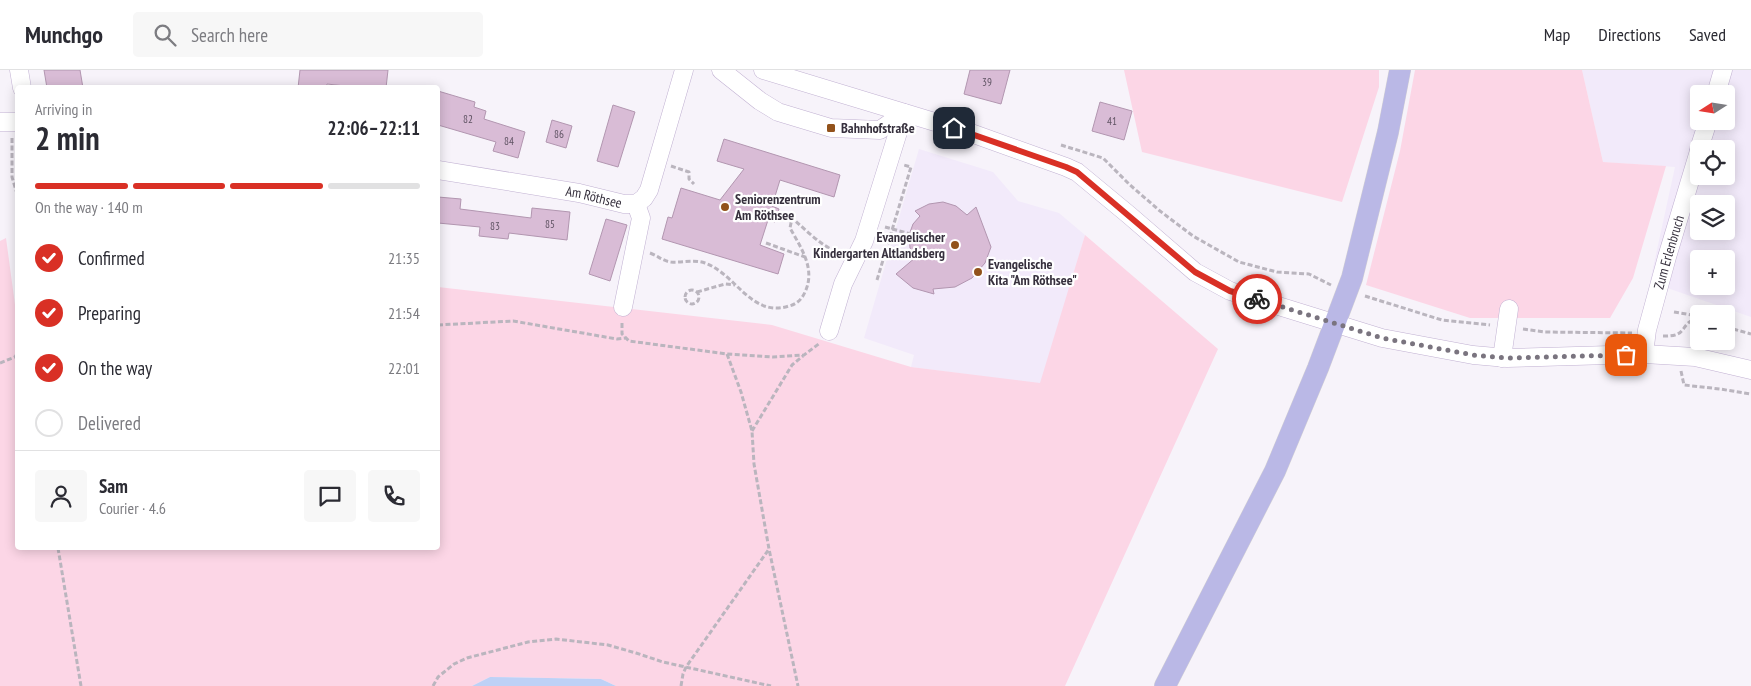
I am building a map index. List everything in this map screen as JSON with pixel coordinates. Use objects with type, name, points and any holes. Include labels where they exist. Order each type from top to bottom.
[{"type":"main road","points":[[1165,686],[1275,472],[1318,368],[1347,291],[1388,132],[1400,70]]},
{"type":"street","points":[[19,70],[22,85]]},
{"type":"street","name":"Am Röthsee","points":[[440,170],[580,193],[624,204],[636,204],[644,198],[649,190],[684,70]]},
{"type":"street","points":[[721,70],[760,101],[778,112],[831,128],[880,130],[904,113]]},
{"type":"street","points":[[762,70],[971,133],[1066,167],[1077,172],[1195,272],[1230,291],[1382,338],[1473,355],[1502,358],[1644,354],[1695,357],[1751,370]]},
{"type":"street","points":[[1719,85],[1723,70]]},
{"type":"street","points":[[829,330],[843,284],[864,241],[904,113]]},
{"type":"street","name":"Zum Erlenbruch","points":[[1644,354],[1646,335],[1690,180]]},
{"type":"street","points":[[623,307],[641,218],[636,204]]},
{"type":"street","points":[[1502,358],[1509,309]]},
{"type":"path","points":[[10,122],[12,177],[15,187]]},
{"type":"path","points":[[1055,144],[1103,158],[1160,211],[1193,236],[1239,262],[1277,272],[1309,274],[1347,291],[1442,320],[1545,332],[1627,333],[1674,336],[1680,334],[1690,320]]},
{"type":"path","points":[[877,280],[911,167],[889,160]]},
{"type":"path","points":[[635,248],[653,254],[663,260],[706,263],[720,271],[752,301],[779,309],[800,301],[808,285],[806,257],[790,228],[792,218],[832,250],[855,259]]},
{"type":"path","points":[[870,222],[929,239]]},
{"type":"path","points":[[766,244],[806,257]]},
{"type":"path","points":[[697,292],[699,298],[697,302],[689,303],[686,297],[687,293],[693,290],[697,292],[724,284],[736,286]]},
{"type":"path","points":[[623,307],[622,334],[628,341],[727,354],[773,357],[804,355]]},
{"type":"path","points":[[1674,312],[1690,315]]},
{"type":"path","points":[[440,325],[513,321],[618,339],[626,338]]},
{"type":"path","points":[[752,431],[792,365],[822,341],[829,330]]},
{"type":"path","points":[[1735,330],[1751,334]]},
{"type":"path","points":[[727,354],[741,392],[752,431],[754,464],[769,549],[798,686]]},
{"type":"path","points":[[0,364],[15,357]]},
{"type":"path","points":[[681,686],[686,667],[769,549]]},
{"type":"path","points":[[58,550],[81,686]]},
{"type":"path","points":[[433,686],[438,677],[454,664],[467,658],[528,642],[556,639],[608,645],[636,652],[663,662],[771,686]]},
{"type":"shaded area","points":[[1124,70],[1379,70],[1379,87],[1342,202],[1142,152]]},
{"type":"shaded area","points":[[1415,70],[1582,70],[1603,162],[1666,166],[1633,278],[1610,318],[1470,318],[1366,285],[1400,151]]},
{"type":"shaded area","points":[[1582,70],[1751,70],[1751,317],[1735,311],[1735,305],[1716,305],[1650,282],[1675,167],[1603,162]]},
{"type":"shaded area","name":"Evangelische Kita \"Am Röthsee\"","points":[[919,149],[993,172],[1018,201],[1059,213],[1085,235],[1041,384],[911,367],[914,355],[864,338]]},
{"type":"shaded area","points":[[1085,235],[1218,349],[1065,686],[616,686],[601,679],[490,677],[472,686],[0,686],[0,241],[6,238],[15,305],[15,550],[440,550],[440,287],[772,325],[911,367],[1040,383]]},
{"type":"water","points":[[490,677],[601,679],[616,686],[472,686]]},
{"type":"building","points":[[44,70],[80,70],[82,85],[46,85]]},
{"type":"building","points":[[300,70],[388,70],[386,85],[298,85]]},
{"type":"building","points":[[970,70],[1010,70],[1001,104],[964,94]]},
{"type":"building","points":[[440,92],[475,102],[474,107],[486,111],[484,119],[525,132],[518,158],[493,151],[496,142],[440,126]]},
{"type":"building","points":[[1100,102],[1132,111],[1124,140],[1092,131]]},
{"type":"building","points":[[613,105],[635,112],[618,167],[597,161]]},
{"type":"building","points":[[552,120],[572,126],[566,148],[546,142]]},
{"type":"building","name":"Seniorenzentrum Am Röthsee","points":[[724,139],[840,175],[834,197],[780,180],[772,206],[779,209],[775,222],[768,220],[760,245],[784,254],[778,274],[662,239],[668,217],[672,218],[681,188],[720,200],[744,169],[717,161]]},
{"type":"building","points":[[440,197],[461,199],[460,209],[531,218],[532,208],[570,212],[567,240],[509,233],[508,239],[479,236],[480,227],[440,223]]},
{"type":"building","name":"Evangelischer Kindergarten Altlandsberg","points":[[943,202],[956,206],[967,215],[976,207],[991,247],[985,263],[972,278],[955,287],[933,289],[934,294],[913,288],[896,274],[916,257],[910,248],[909,235],[913,224],[920,216],[915,211],[929,204]]},
{"type":"building","points":[[606,219],[627,225],[610,281],[589,274]]},
{"type":"way so far","points":[[1257,299],[1382,338],[1473,355],[1507,358],[1626,355]]},
{"type":"place","name":"Bahnhofstraße","points":[[831,128]]},
{"type":"place","name":"Seniorenzentrum Am Röthsee","points":[[725,207]]},
{"type":"place","name":"Evangelischer Kindergarten Altlandsberg","points":[[955,245]]},
{"type":"place","name":"Evangelische Kita \"Am Röthsee\"","points":[[978,272]]},
{"type":"route","points":[[954,128],[1077,172],[1195,272],[1230,291],[1257,299]]}]
